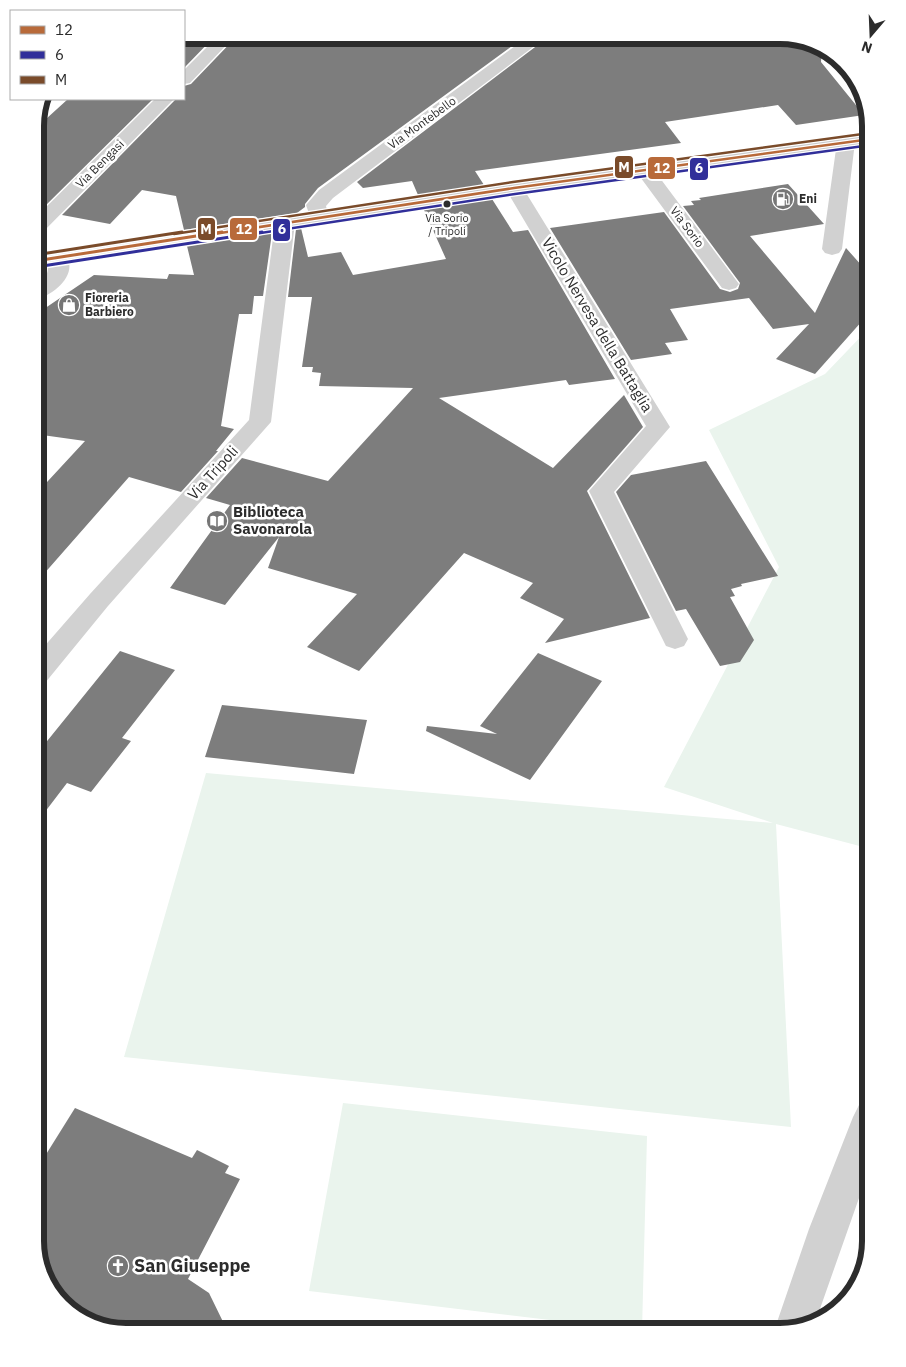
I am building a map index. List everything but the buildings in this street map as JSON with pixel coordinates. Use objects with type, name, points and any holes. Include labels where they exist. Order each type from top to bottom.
[{"type":"main road","points":[[44,259],[514,188],[862,140]]},
{"type":"street","points":[[185,79],[219,44]]},
{"type":"street","name":"Via Montebello","points":[[319,218],[316,205],[326,194],[529,44]]},
{"type":"street","name":"Via Bengasi","points":[[44,220],[164,100]]},
{"type":"street","points":[[832,249],[846,142]]},
{"type":"street","name":"Via Sorio","points":[[644,170],[729,284]]},
{"type":"street","name":"Vicolo Nervesa della Battaglia","points":[[514,188],[658,426],[601,491],[675,639]]},
{"type":"street","name":"Via Tripoli","points":[[44,665],[98,600],[260,422],[285,223]]},
{"type":"street","points":[[44,287],[57,278],[60,272],[58,257]]},
{"type":"street","points":[[796,1322],[828,1229],[862,1141]]},
{"type":"shaded area","points":[[862,335],[862,847],[776,824],[791,1127],[124,1057],[206,773],[773,823],[664,787],[779,567],[709,430],[825,374]]},
{"type":"shaded area","points":[[343,1103],[647,1136],[642,1323],[575,1323],[309,1291]]},
{"type":"transit line","name":"M","points":[[44,254],[513,182],[862,134]]},
{"type":"transit line","name":"12","points":[[44,260],[514,188],[862,140]]},
{"type":"transit line","name":"6","points":[[44,266],[515,194],[862,146]]},
{"type":"place","name":"Eni","points":[[783,199]]},
{"type":"place","name":"Via Sorio / Tripoli","points":[[447,204]]},
{"type":"place","name":"Fioreria Barbiero","points":[[69,305]]},
{"type":"place","name":"Biblioteca Savonarola","points":[[217,521]]},
{"type":"place","name":"San Giuseppe","points":[[118,1266]]}]
